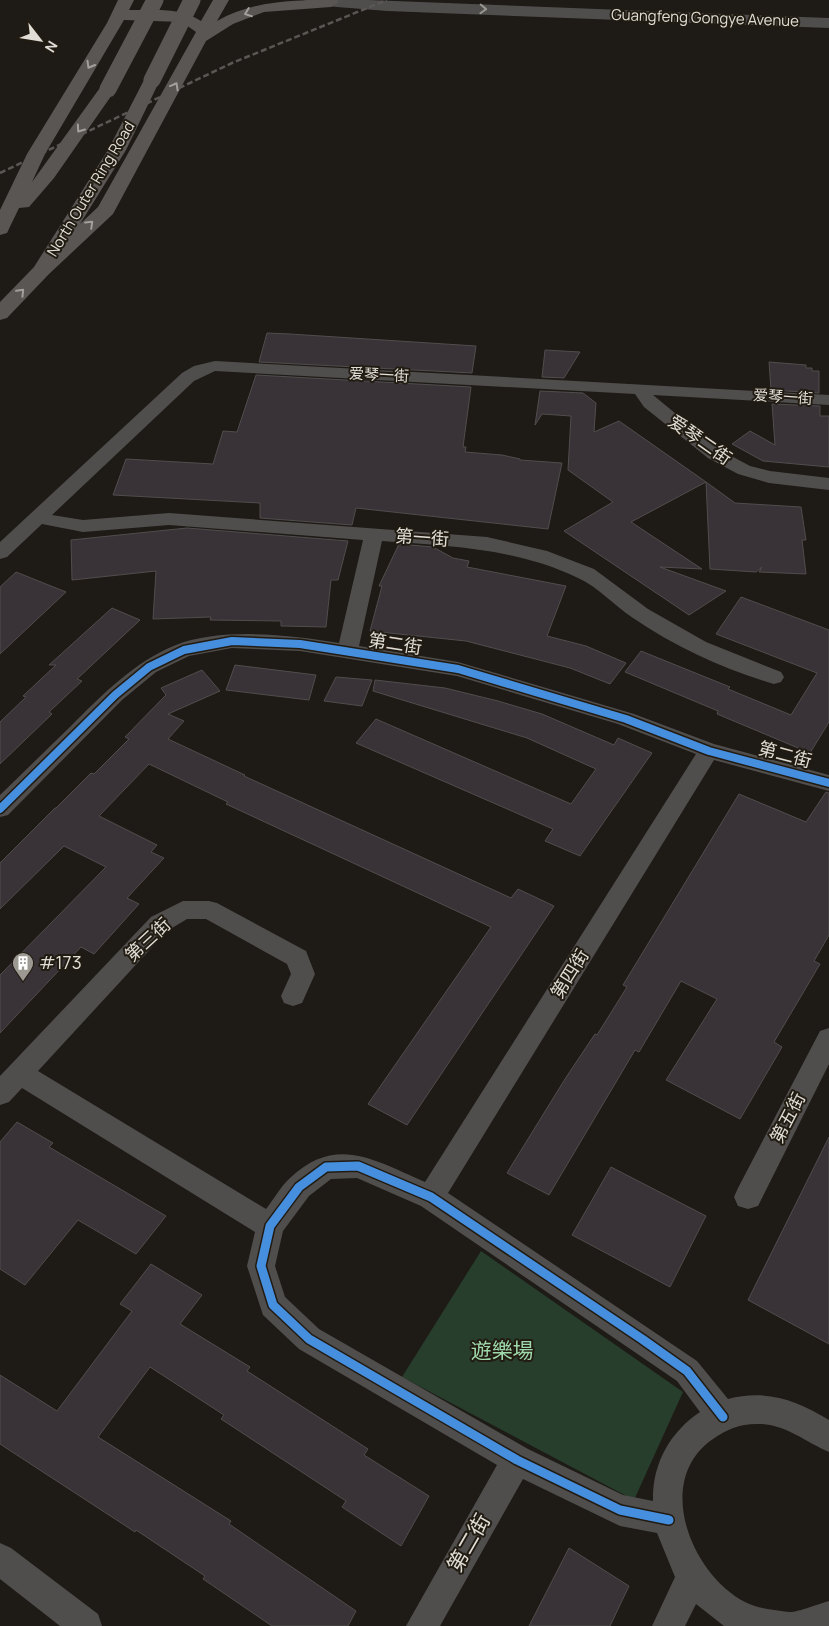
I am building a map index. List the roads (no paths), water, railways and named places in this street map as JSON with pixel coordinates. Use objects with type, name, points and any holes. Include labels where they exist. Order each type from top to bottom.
[{"type":"highway","points":[[111,0],[114,5],[116,19]]},
{"type":"highway","points":[[0,229],[36,154],[126,0]]},
{"type":"highway","points":[[0,229],[48,174],[108,89],[155,0]]},
{"type":"highway","name":"North Outer Ring Road","points":[[0,314],[42,270],[117,150],[192,0]]},
{"type":"highway","points":[[42,270],[106,210],[221,0]]},
{"type":"highway","points":[[203,35],[228,21],[261,8],[331,2]]},
{"type":"highway","points":[[116,19],[166,15],[186,18],[203,35]]},
{"type":"street","name":"Guangfeng Gongye Avenue","points":[[312,0],[829,23]]},
{"type":"street","name":"爱琴一街","points":[[0,553],[188,377],[200,370],[215,366],[640,388],[829,400]]},
{"type":"street","name":"爱琴二街","points":[[640,388],[650,403],[664,415],[714,454],[744,470],[769,478],[829,484]]},
{"type":"street","name":"第一街","points":[[39,516],[53,522],[83,526],[169,519],[487,543],[540,555],[587,574],[641,614],[699,646],[774,677]]},
{"type":"street","points":[[347,652],[374,534]]},
{"type":"street","name":"第二街","points":[[0,809],[114,695],[149,667],[184,650],[232,641],[300,644],[458,669],[626,718],[709,751],[829,783]]},
{"type":"street","name":"第四街","points":[[431,1197],[709,751]]},
{"type":"street","name":"第三街","points":[[0,1094],[159,924],[183,910],[209,910],[297,958],[303,974],[293,996]]},
{"type":"street","name":"第五街","points":[[748,1197],[829,1039]]},
{"type":"street","points":[[20,1073],[270,1226]]},
{"type":"street","points":[[669,1520],[620,1510],[517,1460],[309,1339],[273,1305],[261,1266],[270,1226],[299,1187],[326,1167],[358,1166],[431,1197],[687,1371],[723,1417]]},
{"type":"street","points":[[783,1626],[736,1620],[692,1576],[673,1541],[669,1520],[667,1504],[672,1468],[689,1439],[713,1420],[742,1410],[773,1410],[804,1421],[829,1437]]},
{"type":"street","name":"第二街","points":[[422,1626],[517,1460]]},
{"type":"street","points":[[0,1559],[86,1626]]},
{"type":"street","points":[[668,1626],[692,1576]]},
{"type":"street","points":[[798,1626],[829,1617]]},
{"type":"railway","points":[[0,173],[232,63],[387,0]]},
{"type":"place","name":"#173","points":[[23,982]]},
{"type":"park label","name":"遊樂場","points":[[502,1351]]}]
